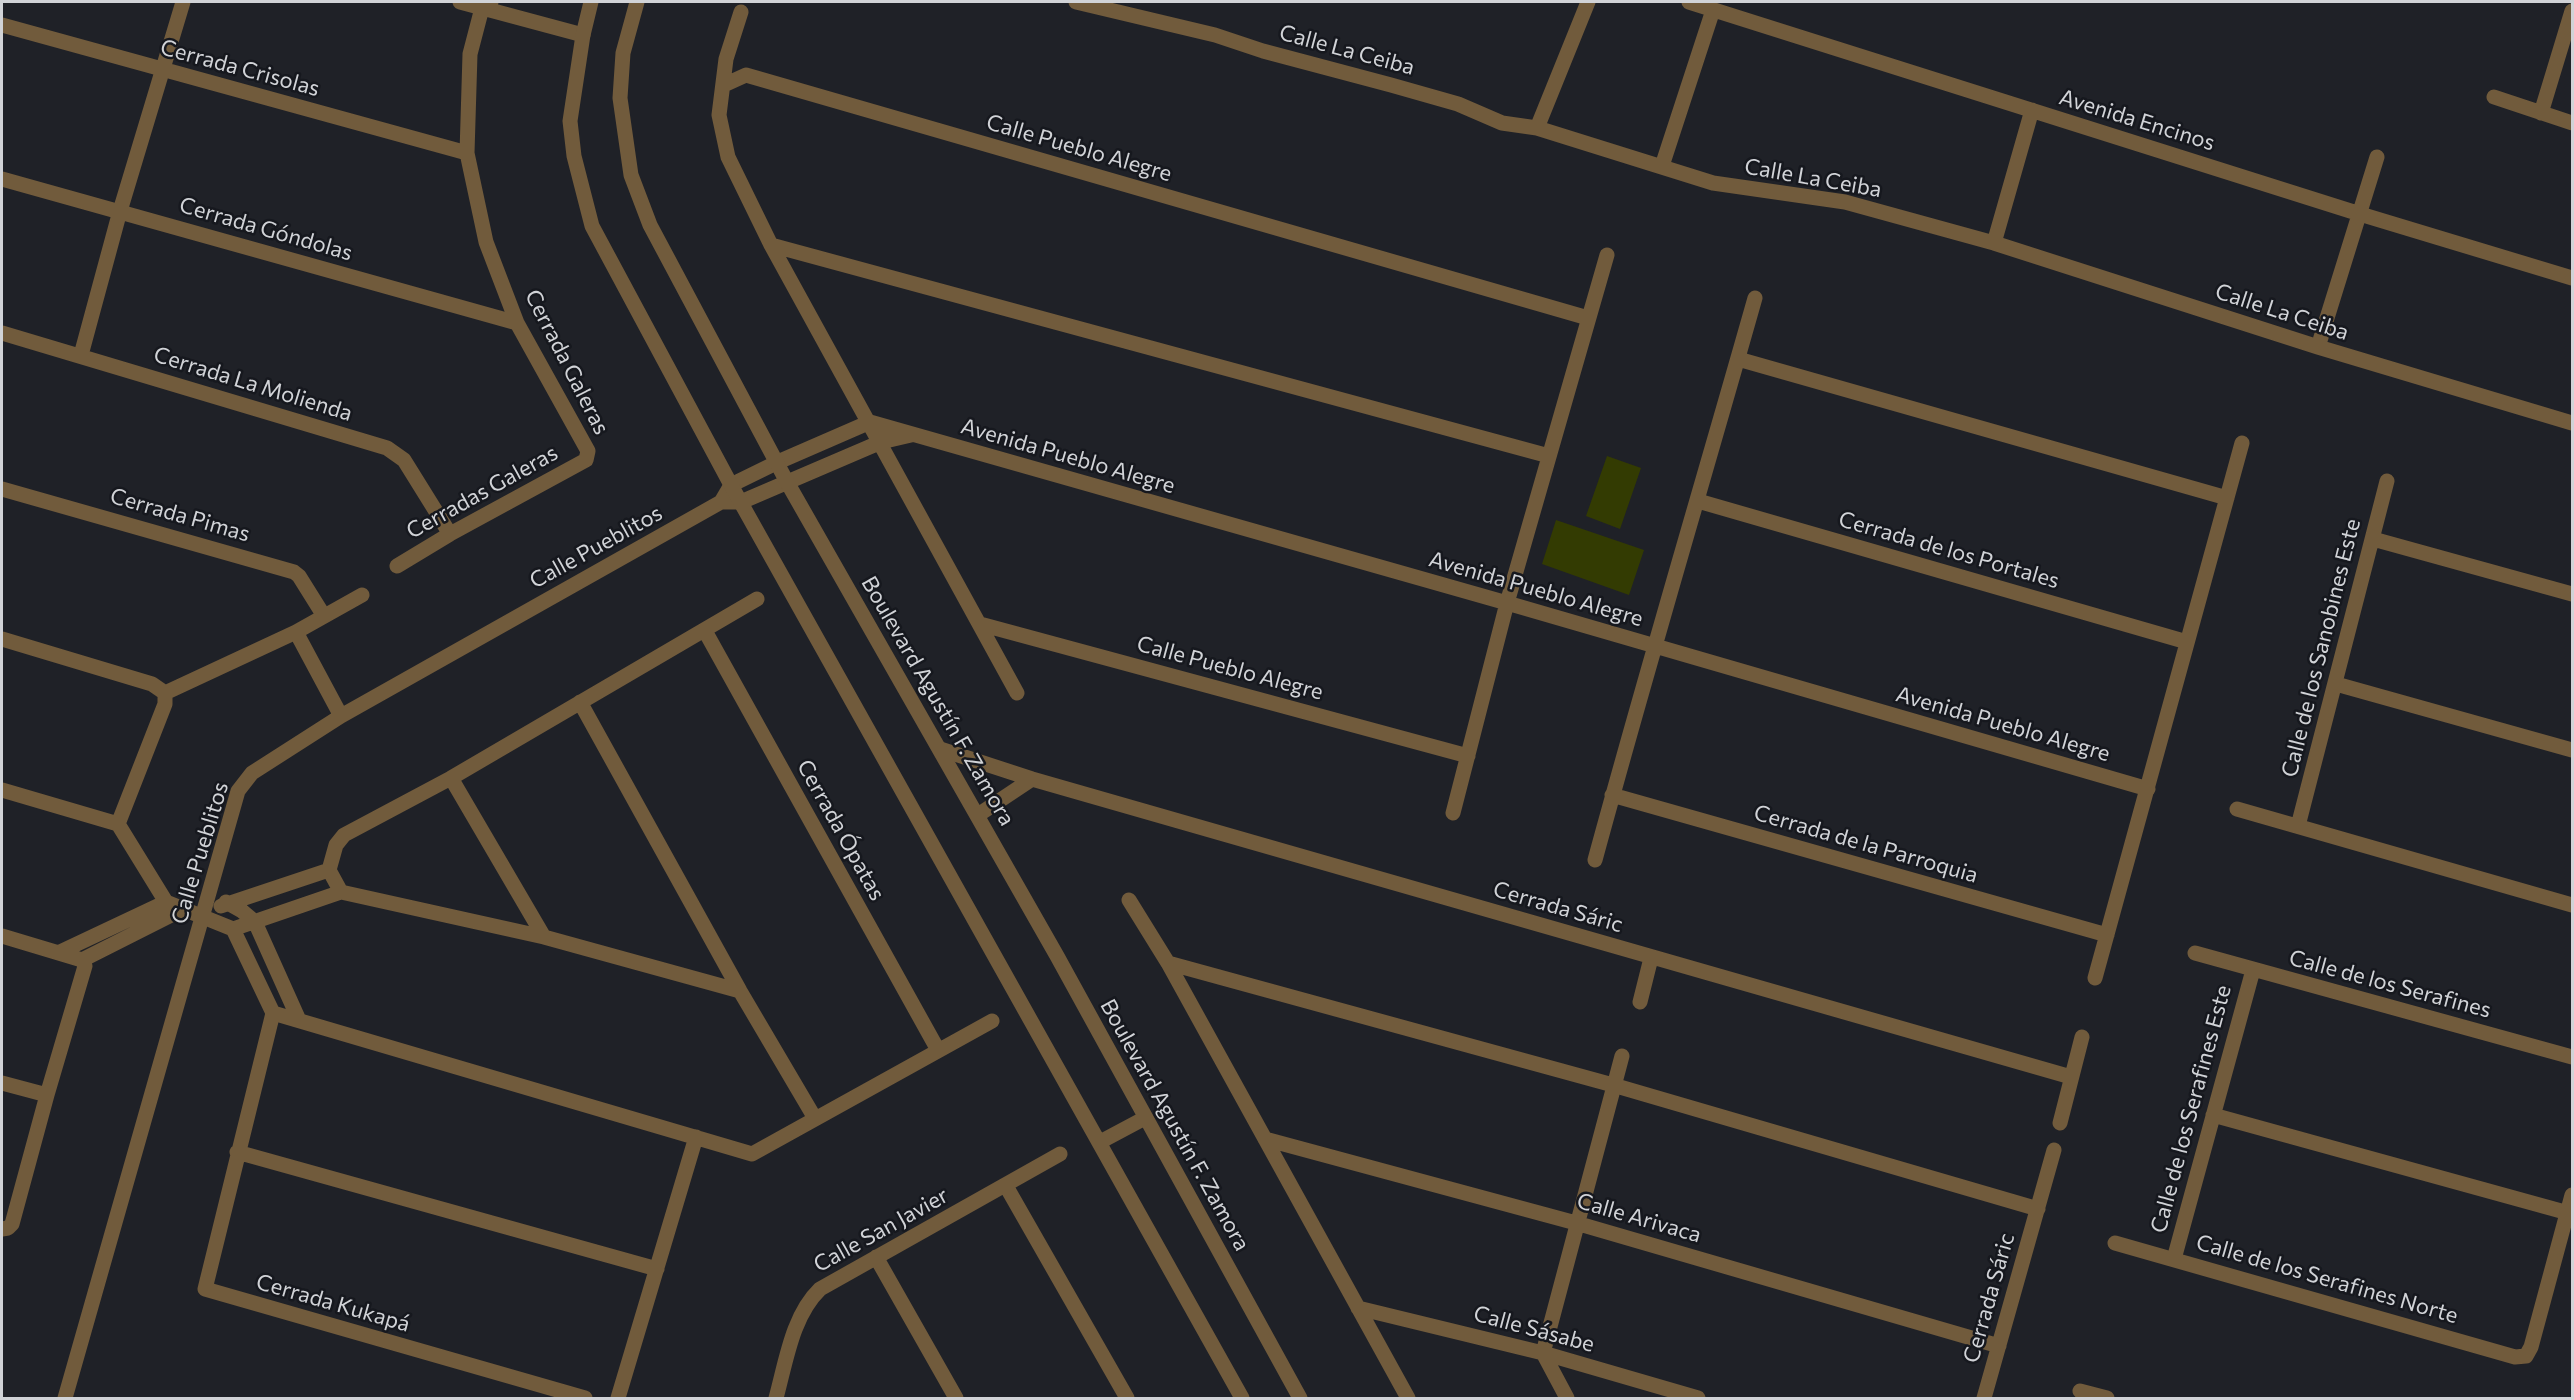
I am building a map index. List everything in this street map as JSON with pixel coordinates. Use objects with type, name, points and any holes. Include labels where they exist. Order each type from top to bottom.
[{"type":"street","points":[[81,355],[120,211],[183,2]]},
{"type":"street","points":[[459,2],[486,5],[583,35]]},
{"type":"street","points":[[591,2],[583,35],[570,121],[573,156],[592,226],[731,485],[1242,1398]]},
{"type":"street","name":"Boulevard Agustín F. Zamora","points":[[637,2],[623,53],[620,98],[631,175],[650,225],[787,482],[978,815],[1300,1398]]},
{"type":"street","name":"Calle La Ceiba","points":[[1076,2],[1215,35],[1263,51],[1458,104],[1502,123],[1537,128],[1713,183],[1845,202],[1994,243],[2318,347],[2572,423]]},
{"type":"street","points":[[1537,128],[1588,2]]},
{"type":"street","name":"Avenida Encinos","points":[[1689,2],[2360,214],[2572,278]]},
{"type":"street","name":"Cerrada Galeras","points":[[486,5],[470,54],[467,153],[486,242],[517,323],[588,452],[588,456]]},
{"type":"street","points":[[1662,166],[1713,10]]},
{"type":"street","points":[[2541,113],[2572,10]]},
{"type":"street","points":[[741,12],[726,59],[719,115],[728,158],[771,245],[1017,693]]},
{"type":"street","name":"Cerrada Crisolas","points":[[2,25],[467,153]]},
{"type":"street","name":"Calle Pueblo Alegre","points":[[724,85],[746,75],[1588,318]]},
{"type":"street","points":[[2494,97],[2572,123]]},
{"type":"street","points":[[1994,243],[2032,110]]},
{"type":"street","points":[[2318,347],[2377,157]]},
{"type":"street","name":"Cerrada Góndolas","points":[[2,179],[517,323]]},
{"type":"street","points":[[771,245],[1549,456]]},
{"type":"street","points":[[1453,813],[1507,603],[1607,255]]},
{"type":"street","points":[[1595,860],[1755,297]]},
{"type":"street","name":"Cerrada La Molienda","points":[[2,333],[387,448],[404,460],[450,534]]},
{"type":"street","points":[[1738,359],[2227,498]]},
{"type":"street","points":[[721,502],[731,485],[870,422]]},
{"type":"street","name":"Avenida Pueblo Alegre","points":[[870,422],[1507,603],[2148,789]]},
{"type":"street","name":"Avenida Pueblo Alegre","points":[[721,502],[741,502],[881,442],[911,435]]},
{"type":"street","points":[[2095,978],[2242,443]]},
{"type":"street","name":"Cerradas Galeras","points":[[397,566],[588,456]]},
{"type":"street","name":"Calle de los Sanobines Este","points":[[2298,826],[2387,481]]},
{"type":"street","name":"Cerrada Pimas","points":[[2,489],[294,572],[300,576],[324,616]]},
{"type":"street","name":"Cerrada de los Portales","points":[[1698,501],[2187,642]]},
{"type":"street","name":"Calle Pueblitos","points":[[64,1398],[238,791],[245,780],[252,772],[341,716],[721,502]]},
{"type":"street","points":[[2373,539],[2572,594]]},
{"type":"street","points":[[165,693],[296,632],[362,595]]},
{"type":"street","points":[[340,892],[328,870],[336,846],[344,835],[451,778],[757,599]]},
{"type":"street","name":"Calle Pueblo Alegre","points":[[980,624],[1468,756]]},
{"type":"street","name":"Cerrada Ópatas","points":[[705,631],[938,1050]]},
{"type":"street","points":[[296,632],[341,716]]},
{"type":"street","points":[[2,639],[152,684],[165,693]]},
{"type":"street","points":[[2336,684],[2572,750]]},
{"type":"street","points":[[118,824],[165,704],[165,693]]},
{"type":"street","points":[[580,702],[740,991],[813,1115],[818,1117]]},
{"type":"street","name":"Cerrada Sáric","points":[[940,749],[1032,779],[2071,1077]]},
{"type":"street","points":[[451,778],[544,937]]},
{"type":"street","points":[[978,815],[1032,779]]},
{"type":"street","points":[[2,790],[118,824],[166,903],[233,929],[340,892],[544,937],[740,991]]},
{"type":"street","name":"Cerrada de la Parroquia","points":[[1612,795],[2107,935]]},
{"type":"street","points":[[2237,808],[2572,905]]},
{"type":"street","points":[[203,917],[225,902],[328,870]]},
{"type":"street","points":[[1129,900],[1168,963],[1408,1398]]},
{"type":"street","points":[[225,902],[242,911],[255,922],[299,1020]]},
{"type":"street","points":[[60,952],[166,903]]},
{"type":"street","points":[[82,960],[183,909]]},
{"type":"street","points":[[233,929],[273,1013],[752,1154],[992,1021]]},
{"type":"street","points":[[2,936],[60,952],[82,960],[85,966],[12,1224],[8,1228],[2,1228]]},
{"type":"street","name":"Calle de los Serafines","points":[[2195,954],[2572,1057]]},
{"type":"street","points":[[1640,1002],[1651,958]]},
{"type":"street","name":"Cerrada Sáric","points":[[1168,963],[1613,1085],[2038,1209]]},
{"type":"street","name":"Calle de los Serafines Este","points":[[2174,1259],[2253,970]]},
{"type":"street","name":"Cerrada Kukapá","points":[[273,1013],[205,1289],[585,1398]]},
{"type":"street","points":[[2060,1123],[2082,1037]]},
{"type":"street","points":[[1567,1398],[1542,1353],[1622,1056]]},
{"type":"street","points":[[2,1083],[47,1095]]},
{"type":"street","points":[[2213,1115],[2570,1214],[2572,1195]]},
{"type":"street","points":[[1100,1142],[1145,1118]]},
{"type":"street","points":[[618,1398],[696,1137]]},
{"type":"street","name":"Calle Arivaca","points":[[1265,1139],[1576,1223],[1999,1346]]},
{"type":"street","name":"Cerrada Sáric","points":[[1984,1398],[2054,1150]]},
{"type":"street","points":[[237,1152],[657,1269]]},
{"type":"street","name":"Calle San Javier","points":[[777,1398],[801,1315],[808,1301],[820,1289],[1060,1154]]},
{"type":"street","points":[[1006,1186],[1126,1398]]},
{"type":"street","name":"Calle de los Serafines Norte","points":[[2115,1243],[2516,1357],[2526,1356],[2531,1347],[2570,1214]]},
{"type":"street","points":[[876,1257],[956,1398]]},
{"type":"street","name":"Calle Sásabe","points":[[1358,1308],[1542,1353],[1698,1398]]},
{"type":"street","points":[[2080,1391],[2107,1398]]},
{"type":"green space","points":[[1607,456],[1641,468],[1620,529],[1586,516]]},
{"type":"green space","points":[[1556,520],[1644,550],[1629,595],[1542,564]]}]
